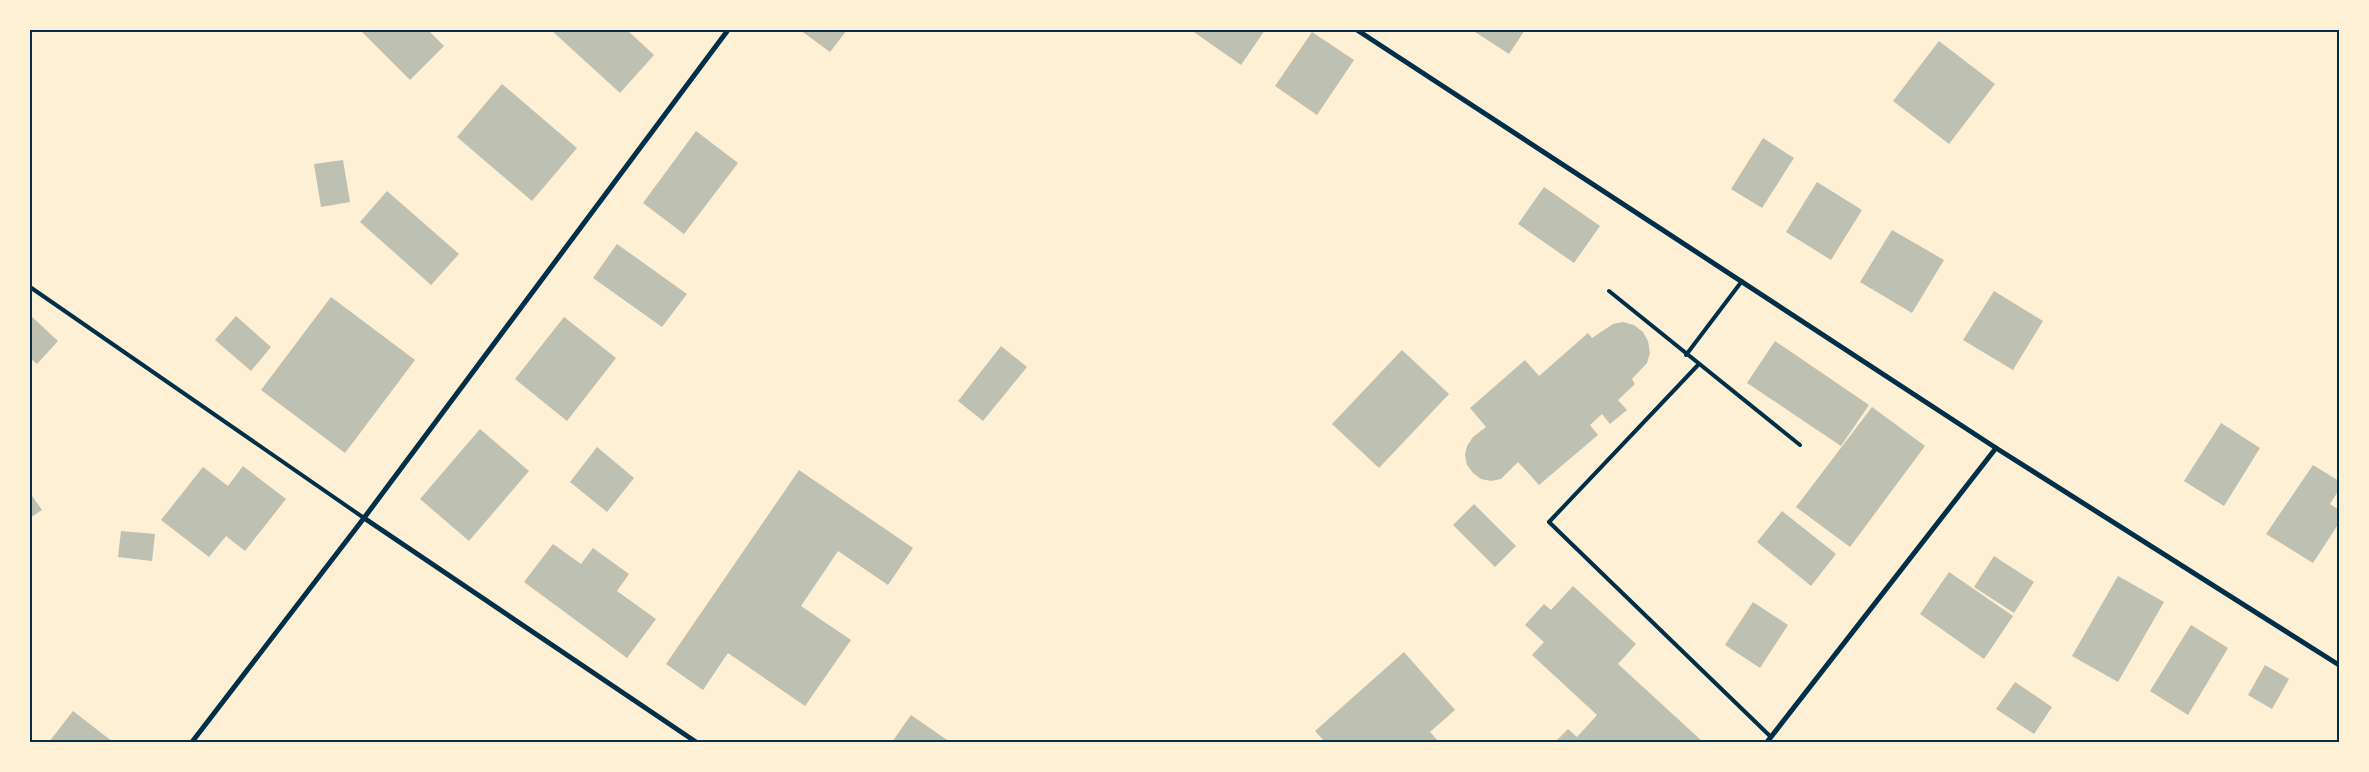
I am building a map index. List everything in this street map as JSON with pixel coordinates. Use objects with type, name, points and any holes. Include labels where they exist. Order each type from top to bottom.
[{"type":"street","points":[[192,742],[364,518],[728,30]]},
{"type":"street","points":[[1357,30],[1996,448],[2339,665]]},
{"type":"street","points":[[1767,742],[1996,448]]},
{"type":"street","points":[[364,518],[696,742]]},
{"type":"lane","points":[[1686,355],[1742,281]]},
{"type":"lane","points":[[30,287],[364,518]]},
{"type":"lane","points":[[1609,291],[1698,365],[1800,445]]},
{"type":"lane","points":[[1698,365],[1549,522],[1771,737]]},
{"type":"building","points":[[360,30],[428,30],[444,46],[410,80]]},
{"type":"building","points":[[551,30],[627,30],[654,55],[620,93]]},
{"type":"building","points":[[800,30],[847,30],[830,52]]},
{"type":"building","points":[[1191,30],[1265,30],[1241,65]]},
{"type":"building","points":[[1472,30],[1525,30],[1509,54]]},
{"type":"building","points":[[1312,32],[1354,60],[1317,115],[1275,86]]},
{"type":"building","points":[[1939,41],[1995,84],[1949,144],[1893,101]]},
{"type":"building","points":[[502,84],[577,148],[532,201],[457,137]]},
{"type":"building","points":[[696,131],[738,163],[684,234],[643,203]]},
{"type":"building","points":[[1763,138],[1794,158],[1762,208],[1731,189]]},
{"type":"building","points":[[343,160],[350,202],[321,207],[314,164]]},
{"type":"building","points":[[1817,182],[1862,210],[1831,260],[1786,232]]},
{"type":"building","points":[[1544,187],[1600,226],[1574,263],[1518,224]]},
{"type":"building","points":[[387,191],[459,254],[431,285],[360,222]]},
{"type":"building","points":[[1892,230],[1944,260],[1912,313],[1860,282]]},
{"type":"building","points":[[617,244],[687,294],[662,327],[593,278]]},
{"type":"building","points":[[1994,291],[2043,321],[2013,370],[1963,340]]},
{"type":"building","points":[[331,297],[415,360],[345,453],[261,390]]},
{"type":"building","points":[[30,315],[58,341],[37,364],[30,358]]},
{"type":"building","points":[[236,316],[271,347],[251,371],[215,340]]},
{"type":"building","points":[[564,317],[616,358],[567,421],[515,379]]},
{"type":"building","points":[[1623,322],[1634,325],[1643,332],[1648,341],[1650,353],[1647,363],[1632,379],[1635,384],[1618,400],[1627,410],[1610,424],[1602,414],[1590,425],[1598,435],[1539,485],[1518,462],[1501,479],[1491,481],[1481,479],[1473,473],[1467,465],[1465,455],[1467,446],[1473,437],[1486,427],[1470,408],[1525,360],[1539,376],[1588,333],[1592,338],[1613,324]]},
{"type":"building","points":[[1775,341],[1869,405],[1841,446],[1747,383]]},
{"type":"building","points":[[1001,346],[1027,367],[983,421],[958,401]]},
{"type":"building","points":[[1402,350],[1449,394],[1379,468],[1332,424]]},
{"type":"building","points":[[1872,407],[1925,446],[1850,547],[1796,507]]},
{"type":"building","points":[[2221,423],[2260,448],[2224,506],[2184,481]]},
{"type":"building","points":[[480,429],[529,471],[469,541],[420,499]]},
{"type":"building","points":[[597,447],[634,478],[607,512],[570,482]]},
{"type":"building","points":[[2313,465],[2339,481],[2339,490],[2330,504],[2339,510],[2339,523],[2313,563],[2266,534]]},
{"type":"building","points":[[243,466],[286,499],[245,551],[226,536],[209,557],[161,520],[203,467],[228,486]]},
{"type":"building","points":[[799,470],[913,548],[888,585],[838,551],[801,606],[851,640],[805,706],[728,653],[703,690],[666,664]]},
{"type":"building","points":[[30,493],[42,510],[30,518]]},
{"type":"building","points":[[1474,504],[1516,546],[1495,567],[1453,525]]},
{"type":"building","points":[[1782,511],[1836,554],[1811,586],[1757,542]]},
{"type":"building","points":[[121,531],[155,534],[152,561],[118,557]]},
{"type":"building","points":[[553,544],[581,564],[593,548],[629,574],[617,591],[656,619],[627,658],[524,582]]},
{"type":"building","points":[[1994,556],[2034,582],[2014,613],[1974,587]]},
{"type":"building","points":[[1949,572],[2013,616],[1984,659],[1920,614]]},
{"type":"building","points":[[2118,576],[2164,602],[2118,682],[2072,656]]},
{"type":"building","points":[[1573,586],[1636,644],[1618,664],[1703,742],[1555,742],[1568,729],[1577,737],[1597,715],[1532,655],[1544,642],[1525,625],[1544,604],[1551,610]]},
{"type":"building","points":[[1753,602],[1788,625],[1760,668],[1725,645]]},
{"type":"building","points":[[2191,625],[2228,648],[2188,715],[2150,691]]},
{"type":"building","points":[[1404,652],[1455,710],[1430,732],[1439,742],[1325,742],[1315,731]]},
{"type":"building","points":[[2265,665],[2289,679],[2272,709],[2248,695]]},
{"type":"building","points":[[2015,682],[2052,707],[2034,734],[1996,709]]},
{"type":"building","points":[[73,711],[113,742],[49,742]]},
{"type":"building","points":[[911,715],[950,742],[892,742]]}]
